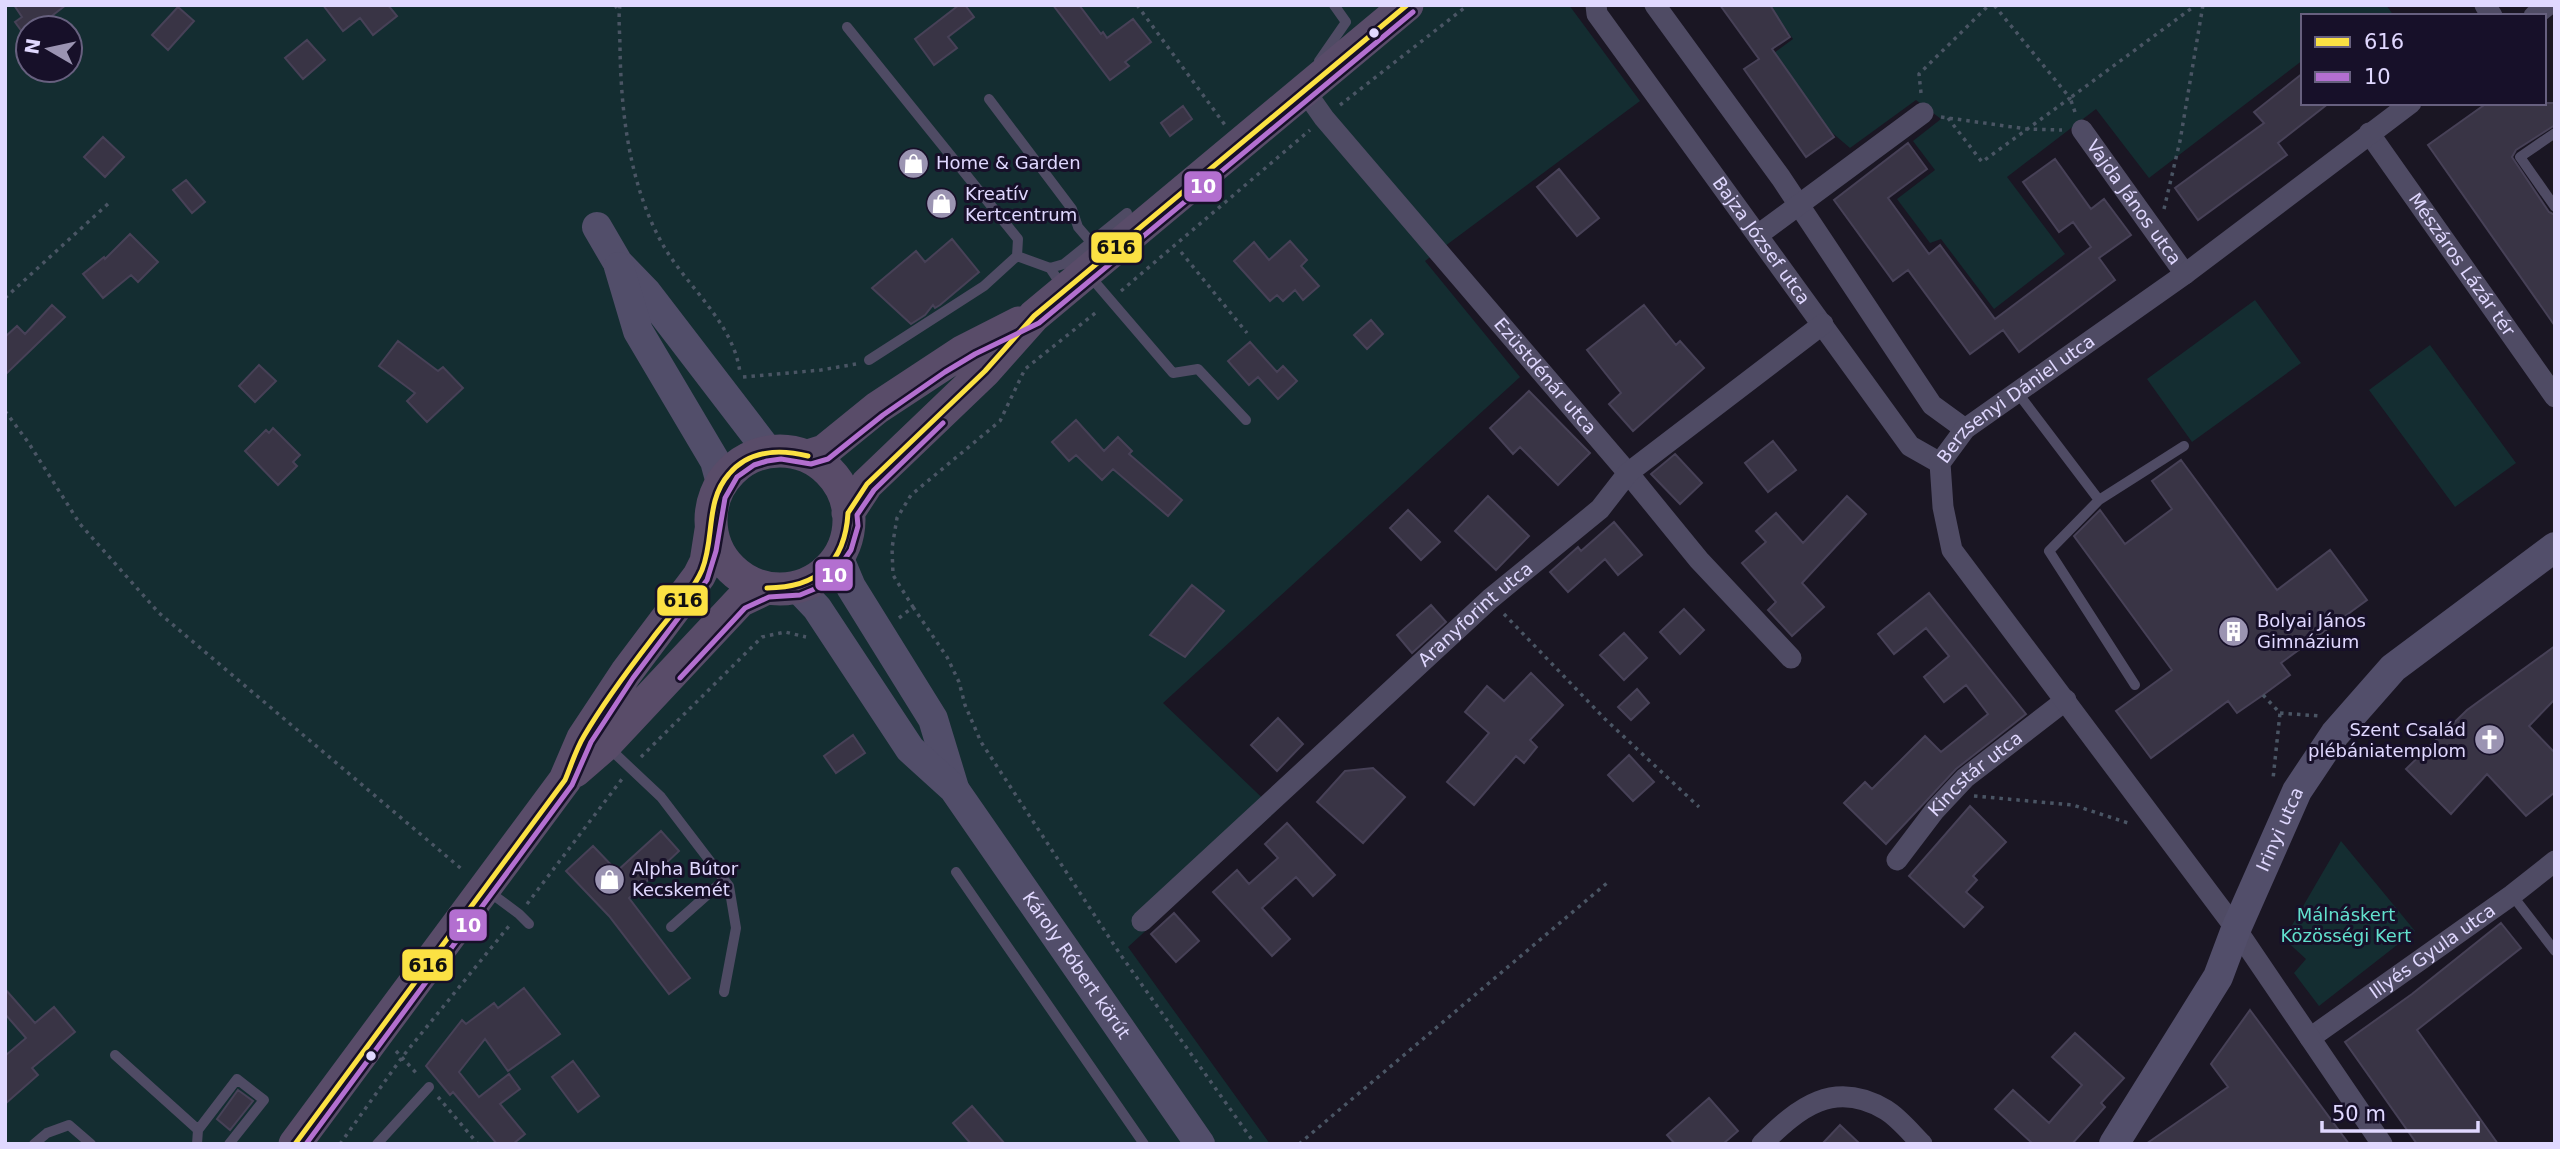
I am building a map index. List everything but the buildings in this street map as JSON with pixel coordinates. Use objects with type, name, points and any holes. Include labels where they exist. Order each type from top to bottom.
[{"type":"main road","points":[[848,513],[867,484],[985,372],[1079,266],[1240,145],[1407,5]]},
{"type":"main road","points":[[808,457],[824,451],[877,408],[962,352],[1034,316]]},
{"type":"main road","points":[[295,1144],[565,780],[605,745],[740,601],[813,580],[827,570],[838,556],[847,535],[848,513],[846,501],[828,470],[808,457],[789,451],[768,451],[741,462],[721,483],[713,505],[706,562],[699,576],[626,673],[583,738],[565,780]]},
{"type":"main road","points":[[711,530],[721,556],[730,568],[753,584],[782,587]]},
{"type":"street","name":"Bajza József utca","points":[[1596,5],[1597,14],[1910,446],[1940,463]]},
{"type":"street","points":[[1655,5],[1799,205],[1932,405],[1965,429]]},
{"type":"street","name":"Ezüstdénár utca","points":[[1297,97],[1324,118],[1629,473],[1699,560],[1791,658]]},
{"type":"street","name":"Berzsenyi Dániel utca","points":[[2382,1144],[2235,929],[1952,550],[1943,507],[1940,463],[1965,429],[2185,274],[2408,105]]},
{"type":"street","points":[[1758,235],[1923,113]]},
{"type":"street","name":"Vajda János utca","points":[[2082,130],[2185,274]]},
{"type":"street","name":"Mészáros Lázár tér","points":[[2369,133],[2555,397]]},
{"type":"street","points":[[597,228],[618,263],[647,293],[768,451]]},
{"type":"street","points":[[618,263],[638,331],[715,461],[721,483]]},
{"type":"street","name":"Aranyforint utca","points":[[1142,921],[1490,599],[1600,509],[1629,473],[1824,324]]},
{"type":"street","name":"Irinyi utca","points":[[2114,1144],[2218,976],[2235,929],[2297,791],[2345,722],[2393,668],[2555,547]]},
{"type":"street","name":"Károly Róbert körút","points":[[838,556],[851,587],[933,719],[954,789]]},
{"type":"street","name":"Károly Róbert körút","points":[[782,587],[817,608],[910,749],[954,789],[1200,1144]]},
{"type":"street","name":"Kincstár utca","points":[[1897,860],[1965,778],[2066,700]]},
{"type":"street","name":"Illyés Gyula utca","points":[[2311,1038],[2512,895],[2555,861]]},
{"type":"street","points":[[1762,1144],[1787,1119],[1810,1104],[1833,1096],[1858,1098],[1887,1111],[1922,1144]]},
{"type":"lane","points":[[1297,97],[1346,22],[1334,5]]},
{"type":"lane","points":[[847,27],[1018,239],[1017,256],[984,286],[869,360]]},
{"type":"lane","points":[[989,99],[1072,209],[1078,228],[1079,266]]},
{"type":"lane","points":[[2555,133],[2520,157],[2555,207]]},
{"type":"lane","points":[[1079,266],[1127,213]]},
{"type":"lane","points":[[1017,256],[1079,266],[1173,373],[1198,369],[1246,420]]},
{"type":"lane","points":[[2017,392],[2099,500]]},
{"type":"lane","points":[[2135,685],[2049,551],[2099,500],[2184,446]]},
{"type":"lane","points":[[605,745],[661,797],[729,886],[736,928],[724,992]]},
{"type":"lane","points":[[956,872],[1144,1144]]},
{"type":"lane","points":[[671,927],[724,880]]},
{"type":"lane","points":[[484,888],[529,924]]},
{"type":"lane","points":[[2512,895],[2555,951]]},
{"type":"lane","points":[[115,1055],[198,1130]]},
{"type":"lane","points":[[197,1144],[198,1130],[237,1079],[264,1100],[229,1144]]},
{"type":"lane","points":[[377,1144],[429,1087]]},
{"type":"lane","points":[[34,1144],[47,1133],[69,1125],[91,1144]]},
{"type":"path","points":[[615,5],[619,11]]},
{"type":"path","points":[[620,5],[620,74],[625,131],[643,198],[664,246],[723,327],[738,356],[741,377],[821,370],[869,360]]},
{"type":"path","points":[[1137,5],[1240,145]]},
{"type":"path","points":[[911,495],[1000,421],[1025,369],[1110,301],[1324,118],[1468,5]]},
{"type":"path","points":[[1989,5],[1919,74],[1923,113],[2027,130],[2082,130]]},
{"type":"path","points":[[1994,5],[2070,98]]},
{"type":"path","points":[[1948,118],[1982,162],[2196,5]]},
{"type":"path","points":[[2158,235],[2180,141],[2203,5]]},
{"type":"path","points":[[5,298],[110,202]]},
{"type":"path","points":[[1181,252],[1247,333]]},
{"type":"path","points":[[5,411],[28,442],[79,524],[159,613],[484,888]]},
{"type":"path","points":[[1490,599],[1605,719],[1699,807]]},
{"type":"path","points":[[913,607],[947,657],[981,743],[1120,954],[1255,1144]]},
{"type":"path","points":[[340,1144],[403,1056],[519,914],[631,769],[762,637],[785,632],[805,636],[810,642]]},
{"type":"path","points":[[2263,695],[2280,713],[2311,714],[2345,722]]},
{"type":"path","points":[[2272,788],[2280,713]]},
{"type":"path","points":[[1952,792],[1982,798],[2074,805],[2164,834]]},
{"type":"path","points":[[1299,1144],[1607,883]]},
{"type":"green space","points":[[5,5],[1569,5],[1640,101],[1425,261],[1520,377],[1163,703],[1276,811],[1128,947],[1270,1144],[5,1144]]},
{"type":"green space","points":[[1769,5],[2386,5],[2393,14],[2301,14],[2301,62],[2149,178],[2096,109],[2007,177],[2065,254],[1994,309],[1941,239],[1930,243],[1897,199],[1935,170],[1913,141],[1941,119],[1916,100],[1850,148],[1829,130],[1774,53],[1793,39]]},
{"type":"green space","points":[[2255,300],[2301,363],[2192,442],[2147,379]]},
{"type":"green space","points":[[2430,345],[2516,463],[2455,507],[2369,390]]},
{"type":"green space","name":"Málnáskert Közösségi Kert","points":[[2341,841],[2415,931],[2319,1006],[2294,973],[2306,959],[2284,939]]},
{"type":"transit line","name":"616","points":[[848,513],[867,484],[985,371],[1034,316],[1407,5]]},
{"type":"transit line","name":"10","points":[[306,1144],[572,785],[591,742],[633,678],[707,580],[716,551],[725,498],[737,477],[754,465],[767,461],[781,459],[811,464],[828,459],[883,415],[945,372],[1039,323],[1413,12]]},
{"type":"transit line","name":"10","points":[[680,678],[745,608],[769,597],[800,595],[817,588],[833,576],[851,550],[858,526],[857,515],[874,490],[943,423]]},
{"type":"transit line","name":"616","points":[[295,1144],[565,780],[581,741],[600,711],[634,662],[692,588],[706,558],[716,496],[729,474],[746,460],[765,453],[787,452],[808,456]]},
{"type":"transit line","name":"616","points":[[767,588],[800,583],[825,569],[841,546],[848,513]]},
{"type":"place","name":"Home & Garden","points":[[913,163]]},
{"type":"place","name":"Kreatív Kertcentrum","points":[[942,204]]},
{"type":"place","name":"Bolyai János Gimnázium","points":[[2234,631]]},
{"type":"place","name":"Szent Család plébániatemplom","points":[[2489,740]]},
{"type":"place","name":"Alpha Bútor Kecskemét","points":[[609,879]]}]
